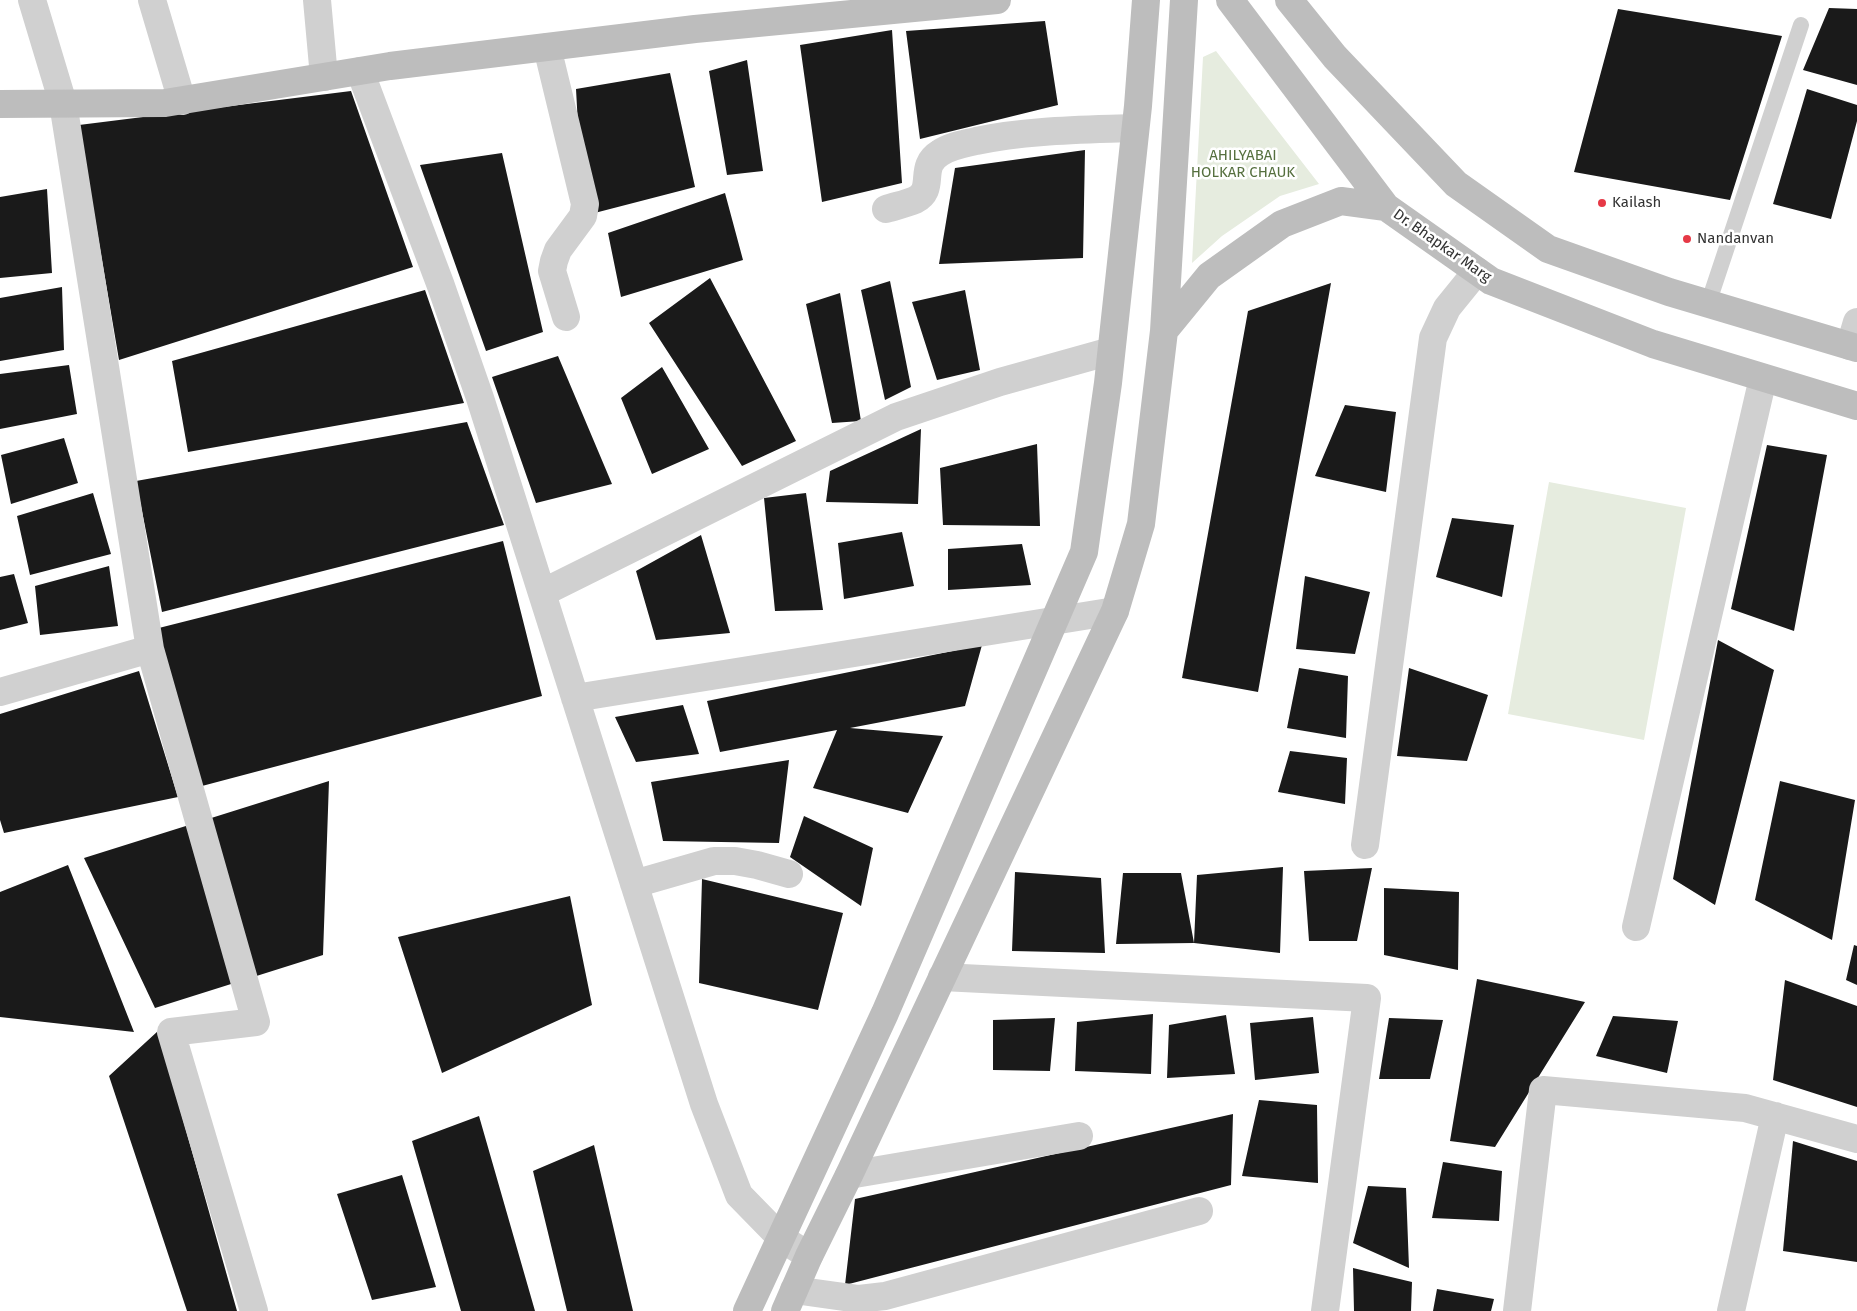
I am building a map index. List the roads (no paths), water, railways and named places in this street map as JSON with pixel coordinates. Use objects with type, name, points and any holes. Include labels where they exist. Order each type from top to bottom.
[{"type":"main road","points":[[0,104],[165,103],[360,71],[694,30],[835,7],[997,0]]},
{"type":"main road","points":[[747,1311],[885,1013],[1084,552],[1111,351],[1135,128],[1146,0]]},
{"type":"main road","points":[[790,1300],[1115,611],[1140,524],[1164,331],[1184,0]]},
{"type":"main road","name":"Dr. Bhapkar Marg","points":[[1230,0],[1386,207],[1491,281],[1653,344],[1857,406]]},
{"type":"main road","points":[[1289,0],[1335,57],[1456,184],[1548,249],[1668,292],[1708,304],[1855,339]]},
{"type":"main road","points":[[1164,331],[1209,276],[1282,224],[1342,200],[1386,207]]},
{"type":"street","points":[[32,0],[63,104],[150,649],[256,1022],[170,1032],[254,1311]]},
{"type":"street","points":[[152,0],[182,100]]},
{"type":"street","points":[[317,0],[324,77]]},
{"type":"street","points":[[546,47],[584,204],[583,216],[558,250],[552,271],[566,317]]},
{"type":"street","points":[[360,71],[441,286],[480,398],[704,1104],[738,1195],[781,1238],[810,1256]]},
{"type":"street","points":[[886,209],[916,200],[927,187],[927,167],[932,158],[942,151],[962,144],[1005,136],[1059,131],[1135,128]]},
{"type":"street","points":[[1365,845],[1433,338],[1447,308],[1476,271]]},
{"type":"street","points":[[542,593],[896,417],[1000,382],[1111,351]]},
{"type":"street","points":[[1636,927],[1764,378]]},
{"type":"street","points":[[575,698],[1115,611]]},
{"type":"street","points":[[0,692],[150,649]]},
{"type":"street","points":[[634,884],[714,861],[749,863],[789,874]]},
{"type":"street","points":[[942,977],[1367,998],[1325,1311]]},
{"type":"street","points":[[1517,1311],[1543,1090],[1744,1108],[1857,1139]]},
{"type":"street","points":[[1732,1311],[1775,1116]]},
{"type":"street","points":[[849,1175],[1079,1136]]},
{"type":"street","points":[[790,1300],[859,1299],[885,1296],[1199,1211]]},
{"type":"lane","points":[[1708,304],[1800,24]]},
{"type":"place","name":"Kailash","points":[[1602,203]]},
{"type":"place","name":"Nandanvan","points":[[1687,239]]},
{"type":"park label","name":"AHILYABAI HOLKAR CHAUK","points":[[1243,164]]}]
